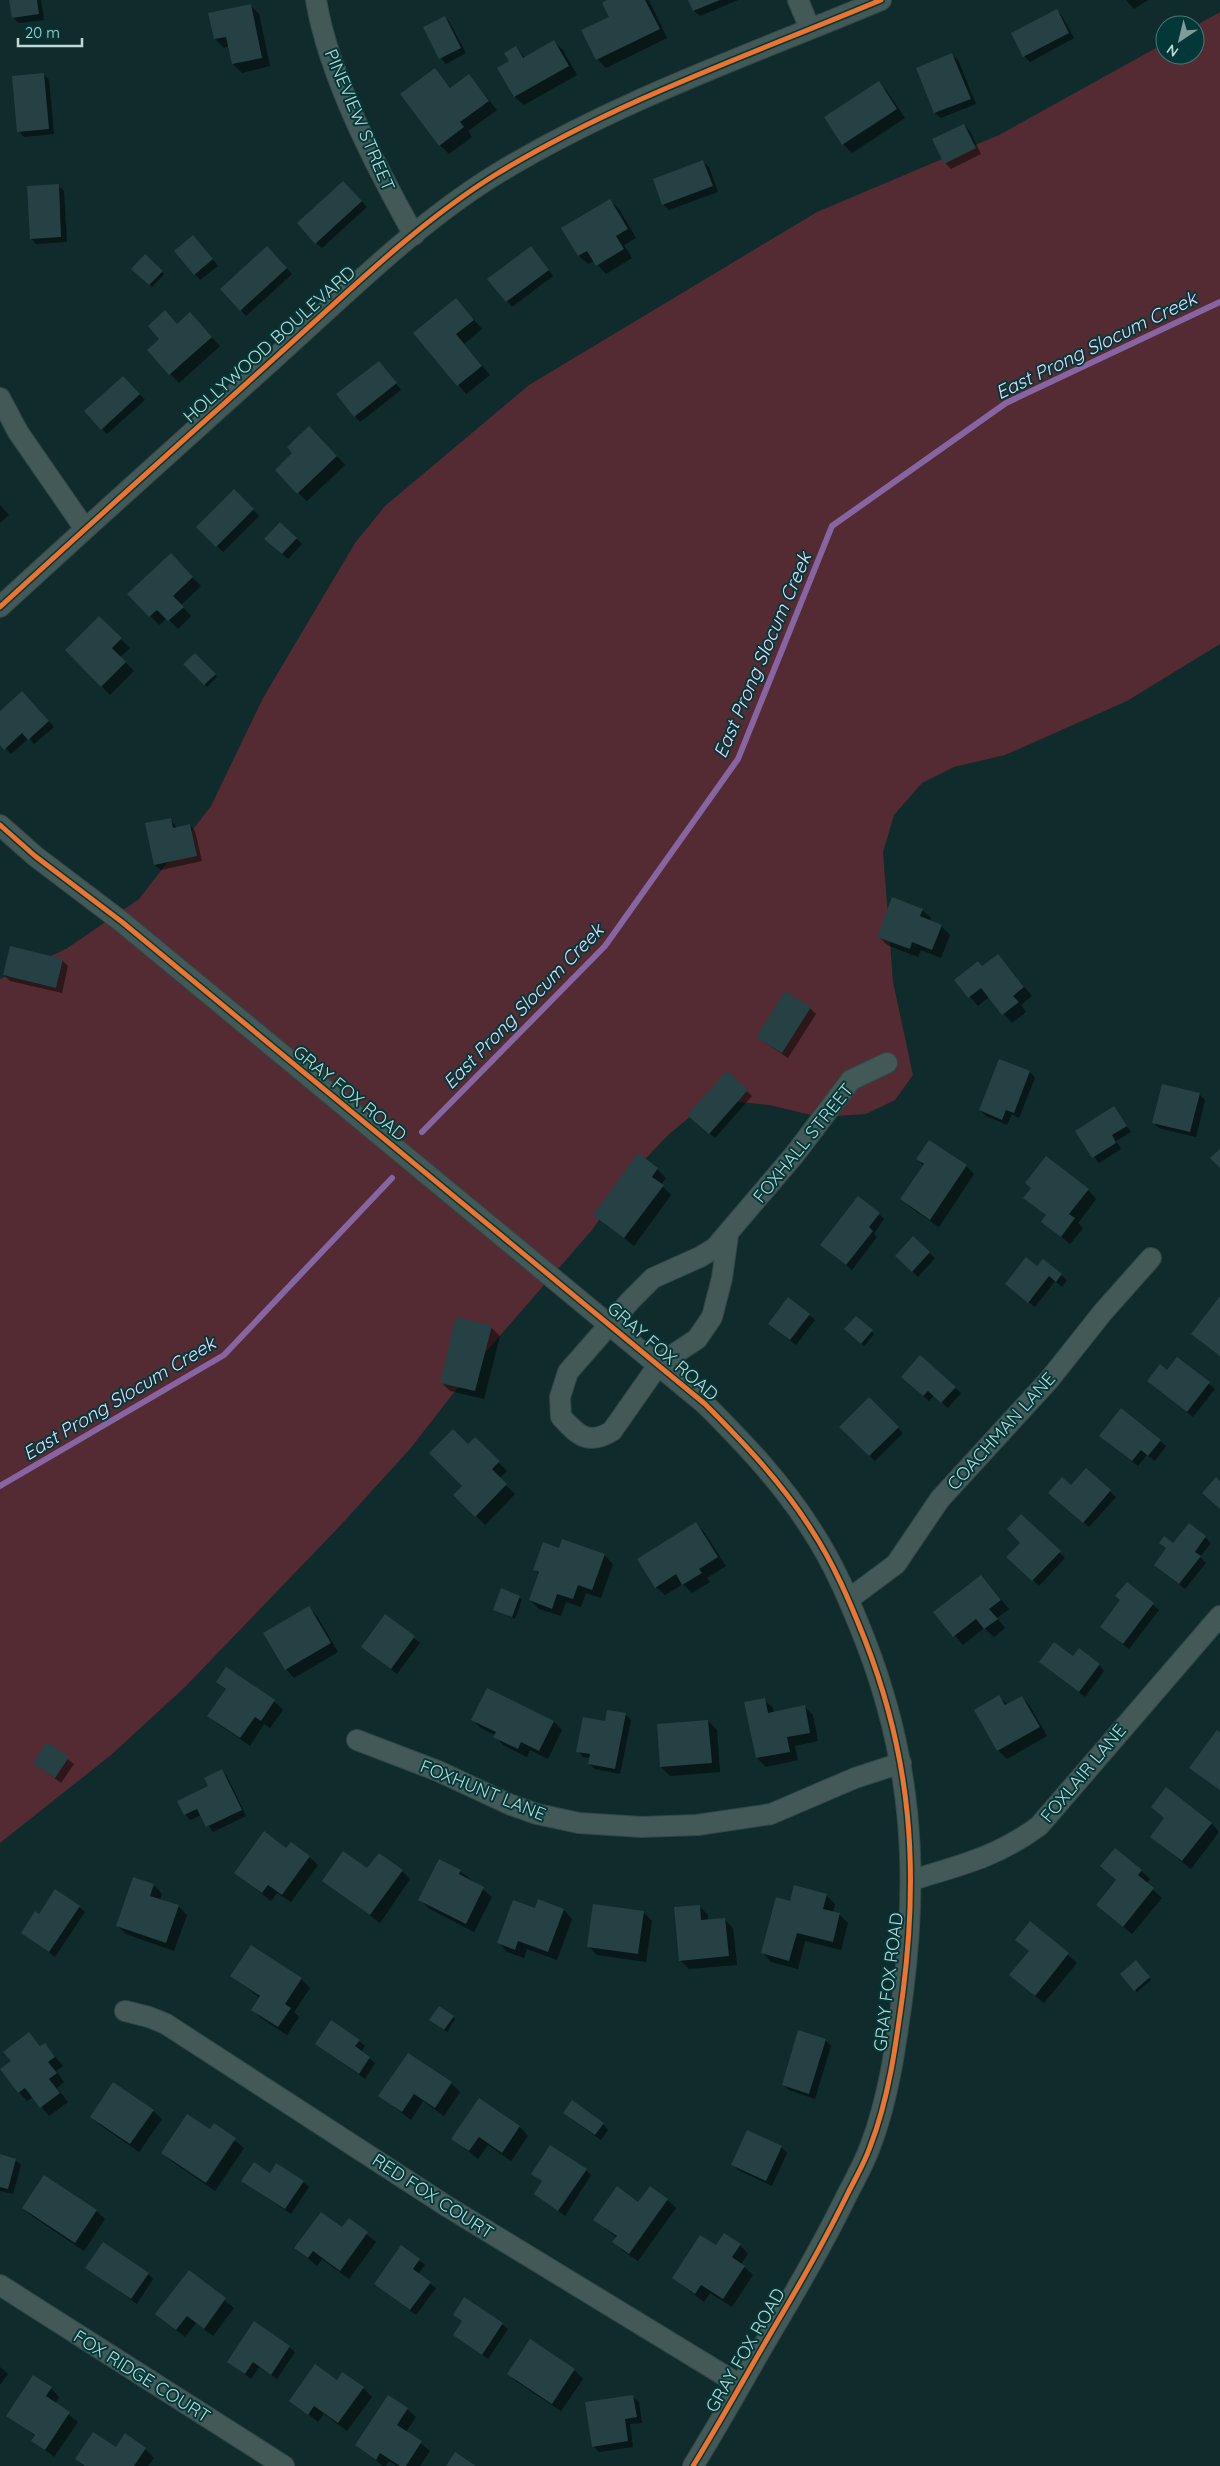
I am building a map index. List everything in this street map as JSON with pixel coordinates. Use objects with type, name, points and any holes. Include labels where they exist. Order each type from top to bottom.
[{"type":"street","name":"PINEVIEW STREET","points":[[316,0],[322,28],[346,98],[384,182],[414,235]]},
{"type":"street","points":[[798,0],[810,29]]},
{"type":"street","name":"HOLLYWOOD BOULEVARD","points":[[0,607],[199,425],[414,235],[493,177],[570,132],[666,87],[880,0]]},
{"type":"street","points":[[0,398],[18,432],[85,529]]},
{"type":"street","name":"GRAY FOX ROAD","points":[[0,825],[35,856],[122,922],[277,1052],[659,1364],[735,1433],[788,1495],[811,1529],[849,1599],[880,1679],[901,1763],[910,1827],[912,1880],[908,1954],[898,2032],[882,2113],[870,2150],[821,2249],[693,2466]]},
{"type":"street","name":"FOXHALL STREET","points":[[728,1235],[722,1278],[712,1317],[697,1339],[659,1364],[612,1431],[602,1437],[593,1439],[581,1436],[561,1417],[560,1397],[568,1372],[653,1278],[700,1257],[715,1248],[795,1154],[851,1080],[887,1063]]},
{"type":"street","name":"COACHMAN LANE","points":[[849,1599],[896,1564],[940,1499],[1031,1402],[1103,1312],[1151,1258]]},
{"type":"street","name":"FOXLAIR LANE","points":[[912,1880],[982,1860],[1006,1848],[1039,1826],[1220,1616]]},
{"type":"street","name":"FOXHUNT LANE","points":[[357,1740],[438,1771],[511,1805],[537,1814],[579,1823],[642,1827],[720,1822],[770,1814],[855,1778],[901,1763]]},
{"type":"street","name":"RED FOX COURT","points":[[125,2011],[149,2017],[166,2024],[448,2207],[740,2384]]},
{"type":"street","name":"FOX RIDGE COURT","points":[[0,2285],[284,2466]]},
{"type":"shaded area","points":[[1220,12],[1220,644],[1127,701],[1005,755],[954,767],[922,783],[894,815],[883,852],[893,982],[913,1075],[895,1100],[866,1114],[820,1117],[769,1105],[730,1101],[696,1112],[668,1135],[633,1172],[592,1230],[484,1354],[410,1449],[338,1528],[185,1687],[111,1755],[0,1843],[0,979],[66,949],[139,899],[211,806],[263,698],[355,543],[385,506],[529,385],[817,212],[999,135],[1155,49],[1155,65],[1205,65],[1205,20]]},
{"type":"building","points":[[9,0],[37,0],[39,14],[12,18]]},
{"type":"building","points":[[607,0],[645,0],[660,29],[596,60],[581,30],[609,17],[602,3]]},
{"type":"building","points":[[688,0],[720,0],[693,11]]},
{"type":"building","points":[[251,4],[262,58],[232,64],[226,37],[214,39],[208,13]]},
{"type":"building","points":[[1057,9],[1069,33],[1023,57],[1011,33]]},
{"type":"building","points":[[445,16],[461,48],[439,59],[423,27]]},
{"type":"building","points":[[554,40],[569,66],[514,97],[497,68],[509,61],[504,53],[516,46],[523,58]]},
{"type":"building","points":[[952,53],[971,99],[934,113],[916,68]]},
{"type":"building","points":[[435,68],[450,88],[469,74],[489,101],[460,122],[464,127],[439,146],[400,94]]},
{"type":"building","points":[[44,73],[49,129],[17,132],[12,76]]},
{"type":"building","points":[[879,81],[897,109],[842,145],[824,117]]},
{"type":"building","points":[[964,124],[976,148],[944,164],[932,139]]},
{"type":"building","points":[[703,160],[713,186],[662,205],[653,179]]},
{"type":"building","points":[[343,181],[362,201],[315,244],[297,223]]},
{"type":"building","points":[[59,184],[61,237],[30,239],[27,186]]},
{"type":"building","points":[[610,199],[628,229],[616,236],[624,249],[596,266],[587,251],[578,256],[561,228]]},
{"type":"building","points":[[193,235],[213,259],[194,275],[174,251]]},
{"type":"building","points":[[267,246],[287,268],[240,311],[220,289]]},
{"type":"building","points":[[531,246],[549,270],[506,302],[487,279]]},
{"type":"building","points":[[145,254],[163,271],[149,285],[131,269]]},
{"type":"building","points":[[456,298],[474,320],[456,334],[482,366],[457,386],[413,333]]},
{"type":"building","points":[[165,310],[177,324],[190,312],[212,337],[169,375],[147,350],[159,339],[148,326]]},
{"type":"building","points":[[379,361],[397,383],[354,417],[336,394]]},
{"type":"building","points":[[123,376],[140,394],[101,430],[84,411]]},
{"type":"building","points":[[309,426],[337,456],[297,494],[275,470],[292,453],[287,447]]},
{"type":"building","points":[[234,489],[254,509],[216,547],[196,527]]},
{"type":"building","points":[[280,522],[297,538],[282,554],[264,539]]},
{"type":"building","points":[[171,553],[193,577],[173,596],[184,607],[168,621],[157,610],[149,617],[127,594]]},
{"type":"building","points":[[99,616],[122,638],[112,648],[126,662],[101,687],[65,650]]},
{"type":"building","points":[[195,653],[216,674],[204,685],[183,664]]},
{"type":"building","points":[[22,691],[49,721],[28,740],[22,733],[4,750],[0,745],[0,711]]},
{"type":"building","points":[[171,818],[173,828],[190,824],[197,856],[154,865],[145,823]]},
{"type":"building","points":[[892,897],[923,909],[920,916],[942,925],[932,950],[912,942],[910,949],[877,937]]},
{"type":"building","points":[[10,946],[63,959],[56,988],[3,975]]},
{"type":"building","points":[[998,954],[1024,987],[1013,996],[1019,1002],[1002,1015],[981,988],[968,998],[954,980],[978,961],[982,966]]},
{"type":"building","points":[[785,991],[811,1007],[782,1053],[756,1037]]},
{"type":"building","points":[[999,1059],[1030,1071],[1014,1113],[1006,1110],[1002,1120],[979,1110]]},
{"type":"building","points":[[727,1071],[748,1090],[709,1134],[687,1115]]},
{"type":"building","points":[[1162,1084],[1200,1093],[1190,1132],[1152,1123]]},
{"type":"building","points":[[1114,1106],[1127,1126],[1112,1135],[1116,1143],[1092,1158],[1075,1131]]},
{"type":"building","points":[[929,1140],[967,1165],[930,1220],[900,1199],[924,1164],[916,1159]]},
{"type":"building","points":[[1220,1149],[1220,1168],[1210,1158]]},
{"type":"building","points":[[638,1153],[658,1168],[652,1177],[664,1185],[624,1238],[593,1215]]},
{"type":"building","points":[[1046,1156],[1089,1189],[1069,1214],[1075,1218],[1061,1237],[1041,1222],[1046,1215],[1023,1198],[1031,1188],[1025,1183]]},
{"type":"building","points":[[858,1196],[880,1213],[869,1227],[873,1231],[846,1265],[820,1245]]},
{"type":"building","points":[[913,1236],[930,1252],[912,1272],[895,1256]]},
{"type":"building","points":[[1026,1257],[1037,1266],[1043,1259],[1062,1274],[1056,1282],[1049,1276],[1028,1303],[1005,1284]]},
{"type":"building","points":[[1220,1296],[1220,1356],[1191,1334]]},
{"type":"building","points":[[788,1297],[810,1314],[790,1340],[768,1324]]},
{"type":"building","points":[[856,1316],[873,1330],[861,1344],[844,1329]]},
{"type":"building","points":[[456,1317],[492,1326],[475,1391],[440,1383]]},
{"type":"building","points":[[920,1355],[956,1387],[941,1403],[928,1391],[923,1396],[901,1377]]},
{"type":"building","points":[[1177,1357],[1210,1382],[1187,1412],[1147,1381],[1160,1364],[1167,1370]]},
{"type":"building","points":[[869,1397],[899,1427],[869,1456],[839,1427]]},
{"type":"building","points":[[1121,1408],[1161,1440],[1148,1456],[1141,1450],[1132,1461],[1099,1436]]},
{"type":"building","points":[[453,1429],[468,1444],[475,1437],[500,1461],[492,1469],[507,1484],[475,1517],[453,1495],[462,1486],[429,1453]]},
{"type":"building","points":[[1086,1468],[1111,1490],[1083,1523],[1048,1493],[1062,1477],[1071,1485]]},
{"type":"building","points":[[1216,1477],[1220,1481],[1220,1509],[1202,1493]]},
{"type":"building","points":[[1021,1514],[1061,1551],[1032,1581],[1006,1557],[1020,1543],[1007,1529]]},
{"type":"building","points":[[696,1522],[718,1557],[699,1569],[702,1573],[682,1585],[676,1574],[655,1588],[637,1559]]},
{"type":"building","points":[[1189,1523],[1206,1536],[1195,1552],[1201,1556],[1179,1584],[1154,1565],[1166,1548],[1159,1543],[1164,1536],[1173,1543]]},
{"type":"building","points":[[562,1539],[605,1554],[592,1590],[578,1585],[573,1599],[557,1594],[552,1609],[529,1600],[539,1572],[533,1570],[543,1542],[559,1548]]},
{"type":"building","points":[[981,1575],[1001,1600],[989,1609],[998,1619],[984,1629],[976,1619],[953,1637],[933,1612]]},
{"type":"building","points":[[1127,1582],[1154,1603],[1123,1644],[1100,1627],[1120,1600],[1115,1596]]},
{"type":"building","points":[[501,1588],[520,1596],[512,1617],[493,1610]]},
{"type":"building","points":[[309,1606],[331,1643],[285,1670],[263,1633]]},
{"type":"building","points":[[385,1614],[415,1636],[391,1669],[361,1647]]},
{"type":"building","points":[[1054,1642],[1073,1656],[1079,1648],[1100,1664],[1079,1692],[1039,1662]]},
{"type":"building","points":[[226,1667],[275,1700],[261,1721],[255,1717],[240,1738],[207,1716],[226,1689],[216,1682]]},
{"type":"building","points":[[487,1688],[554,1721],[539,1751],[521,1742],[518,1749],[493,1737],[496,1732],[471,1720]]},
{"type":"building","points":[[999,1695],[1005,1705],[1022,1696],[1040,1727],[997,1751],[974,1710]]},
{"type":"building","points":[[765,1698],[768,1713],[805,1705],[810,1733],[787,1737],[790,1752],[756,1758],[744,1702]]},
{"type":"building","points":[[607,1710],[626,1713],[615,1769],[588,1764],[590,1754],[576,1752],[583,1717],[605,1721]]},
{"type":"building","points":[[708,1720],[712,1763],[660,1767],[657,1724]]},
{"type":"building","points":[[1217,1730],[1220,1732],[1220,1790],[1189,1768]]},
{"type":"building","points":[[47,1742],[69,1757],[55,1778],[33,1763]]},
{"type":"building","points":[[222,1769],[242,1810],[206,1827],[197,1809],[184,1815],[177,1801],[208,1786],[204,1778]]},
{"type":"building","points":[[1166,1787],[1212,1823],[1182,1861],[1150,1837],[1164,1818],[1151,1807]]},
{"type":"building","points":[[264,1831],[286,1848],[291,1842],[310,1856],[282,1895],[268,1885],[262,1893],[234,1873]]},
{"type":"building","points":[[1115,1848],[1142,1870],[1138,1875],[1154,1888],[1123,1927],[1096,1905],[1116,1880],[1100,1866]]},
{"type":"building","points":[[343,1851],[367,1868],[379,1853],[403,1870],[370,1915],[322,1881]]},
{"type":"building","points":[[439,1859],[461,1870],[459,1874],[484,1887],[466,1924],[418,1900]]},
{"type":"building","points":[[133,1877],[154,1884],[150,1896],[179,1905],[166,1943],[116,1926]]},
{"type":"building","points":[[794,1885],[827,1894],[823,1909],[840,1913],[833,1942],[797,1933],[789,1961],[761,1953],[776,1897],[790,1901]]},
{"type":"building","points":[[55,1889],[80,1906],[49,1952],[21,1933],[35,1911],[39,1914]]},
{"type":"building","points":[[538,1899],[564,1909],[548,1952],[518,1941],[515,1950],[497,1943],[513,1900],[535,1908]]},
{"type":"building","points":[[593,1904],[644,1911],[638,1954],[587,1947]]},
{"type":"building","points":[[700,1905],[701,1920],[725,1918],[729,1956],[679,1961],[674,1907]]},
{"type":"building","points":[[1030,1921],[1069,1953],[1035,1996],[1009,1975],[1029,1951],[1015,1940]]},
{"type":"building","points":[[251,1945],[302,1978],[285,2004],[291,2008],[278,2027],[251,2010],[260,1996],[230,1976]]},
{"type":"building","points":[[1136,1960],[1150,1977],[1134,1991],[1120,1974]]},
{"type":"building","points":[[439,2006],[454,2016],[444,2030],[429,2020]]},
{"type":"building","points":[[331,2020],[360,2040],[355,2046],[370,2057],[359,2074],[315,2044]]},
{"type":"building","points":[[798,2030],[826,2039],[809,2094],[782,2085]]},
{"type":"building","points":[[29,2032],[40,2046],[45,2043],[55,2057],[48,2062],[57,2073],[49,2079],[60,2093],[40,2108],[25,2088],[18,2093],[0,2069],[11,2061],[3,2052]]},
{"type":"building","points":[[408,2053],[452,2082],[435,2108],[414,2094],[402,2112],[378,2096]]},
{"type":"building","points":[[113,2082],[154,2110],[130,2144],[90,2117]]},
{"type":"building","points":[[479,2098],[520,2126],[502,2153],[479,2137],[469,2151],[451,2139]]},
{"type":"building","points":[[572,2100],[604,2123],[595,2135],[563,2113]]},
{"type":"building","points":[[187,2114],[210,2129],[214,2123],[236,2138],[206,2183],[161,2153]]},
{"type":"building","points":[[747,2130],[782,2146],[766,2181],[731,2165]]},
{"type":"building","points":[[550,2145],[587,2169],[558,2211],[534,2194],[542,2181],[531,2174]]},
{"type":"building","points":[[0,2154],[16,2159],[8,2189],[0,2187]]},
{"type":"building","points":[[254,2162],[270,2173],[276,2163],[304,2181],[285,2209],[241,2181]]},
{"type":"building","points":[[44,2175],[97,2210],[75,2243],[22,2208]]},
{"type":"building","points":[[617,2186],[638,2202],[650,2186],[668,2199],[629,2254],[612,2242],[617,2236],[593,2220]]},
{"type":"building","points":[[321,2212],[342,2227],[349,2218],[368,2232],[340,2271],[313,2251],[308,2258],[294,2248]]},
{"type":"building","points":[[724,2233],[741,2244],[732,2257],[745,2266],[723,2299],[701,2285],[695,2294],[672,2278],[700,2235],[716,2245]]},
{"type":"building","points":[[103,2242],[149,2273],[131,2299],[85,2268]]},
{"type":"building","points":[[401,2245],[420,2259],[413,2269],[431,2282],[410,2310],[374,2284]]},
{"type":"building","points":[[189,2270],[226,2298],[204,2329],[187,2316],[176,2330],[155,2314]]},
{"type":"building","points":[[464,2297],[503,2323],[482,2355],[453,2335],[462,2321],[453,2315]]},
{"type":"building","points":[[254,2321],[290,2346],[271,2375],[253,2362],[245,2374],[227,2362]]},
{"type":"building","points":[[530,2339],[575,2369],[552,2404],[507,2374]]},
{"type":"building","points":[[315,2364],[337,2380],[342,2372],[364,2387],[338,2423],[314,2406],[308,2415],[289,2401]]},
{"type":"building","points":[[33,2375],[52,2387],[46,2396],[70,2412],[45,2450],[31,2441],[35,2435],[6,2416]]},
{"type":"building","points":[[388,2395],[408,2408],[397,2425],[422,2441],[406,2466],[400,2466],[380,2453],[376,2460],[355,2445]]},
{"type":"building","points":[[633,2395],[637,2417],[625,2419],[628,2441],[592,2447],[585,2402]]},
{"type":"building","points":[[93,2432],[116,2447],[125,2433],[146,2448],[134,2466],[85,2466],[75,2459]]},
{"type":"building","points":[[455,2452],[476,2466],[446,2466]]},
{"type":"waterway","name":"East Prong Slocum Creek","points":[[422,1132],[605,946],[738,759],[832,526],[1006,403],[1220,302]]},
{"type":"waterway","name":"East Prong Slocum Creek","points":[[0,1486],[224,1355],[392,1178]]},
{"type":"cycle path","points":[[0,607],[383,260],[437,215],[466,194],[541,148],[588,124],[684,80],[881,0]]},
{"type":"cycle path","points":[[0,825],[35,856],[122,922],[705,1404],[762,1464],[788,1496],[819,1542],[841,1583],[865,1640],[893,1727],[907,1814],[910,1857],[908,1946],[891,2071],[877,2128],[868,2153],[832,2225],[693,2466]]}]
